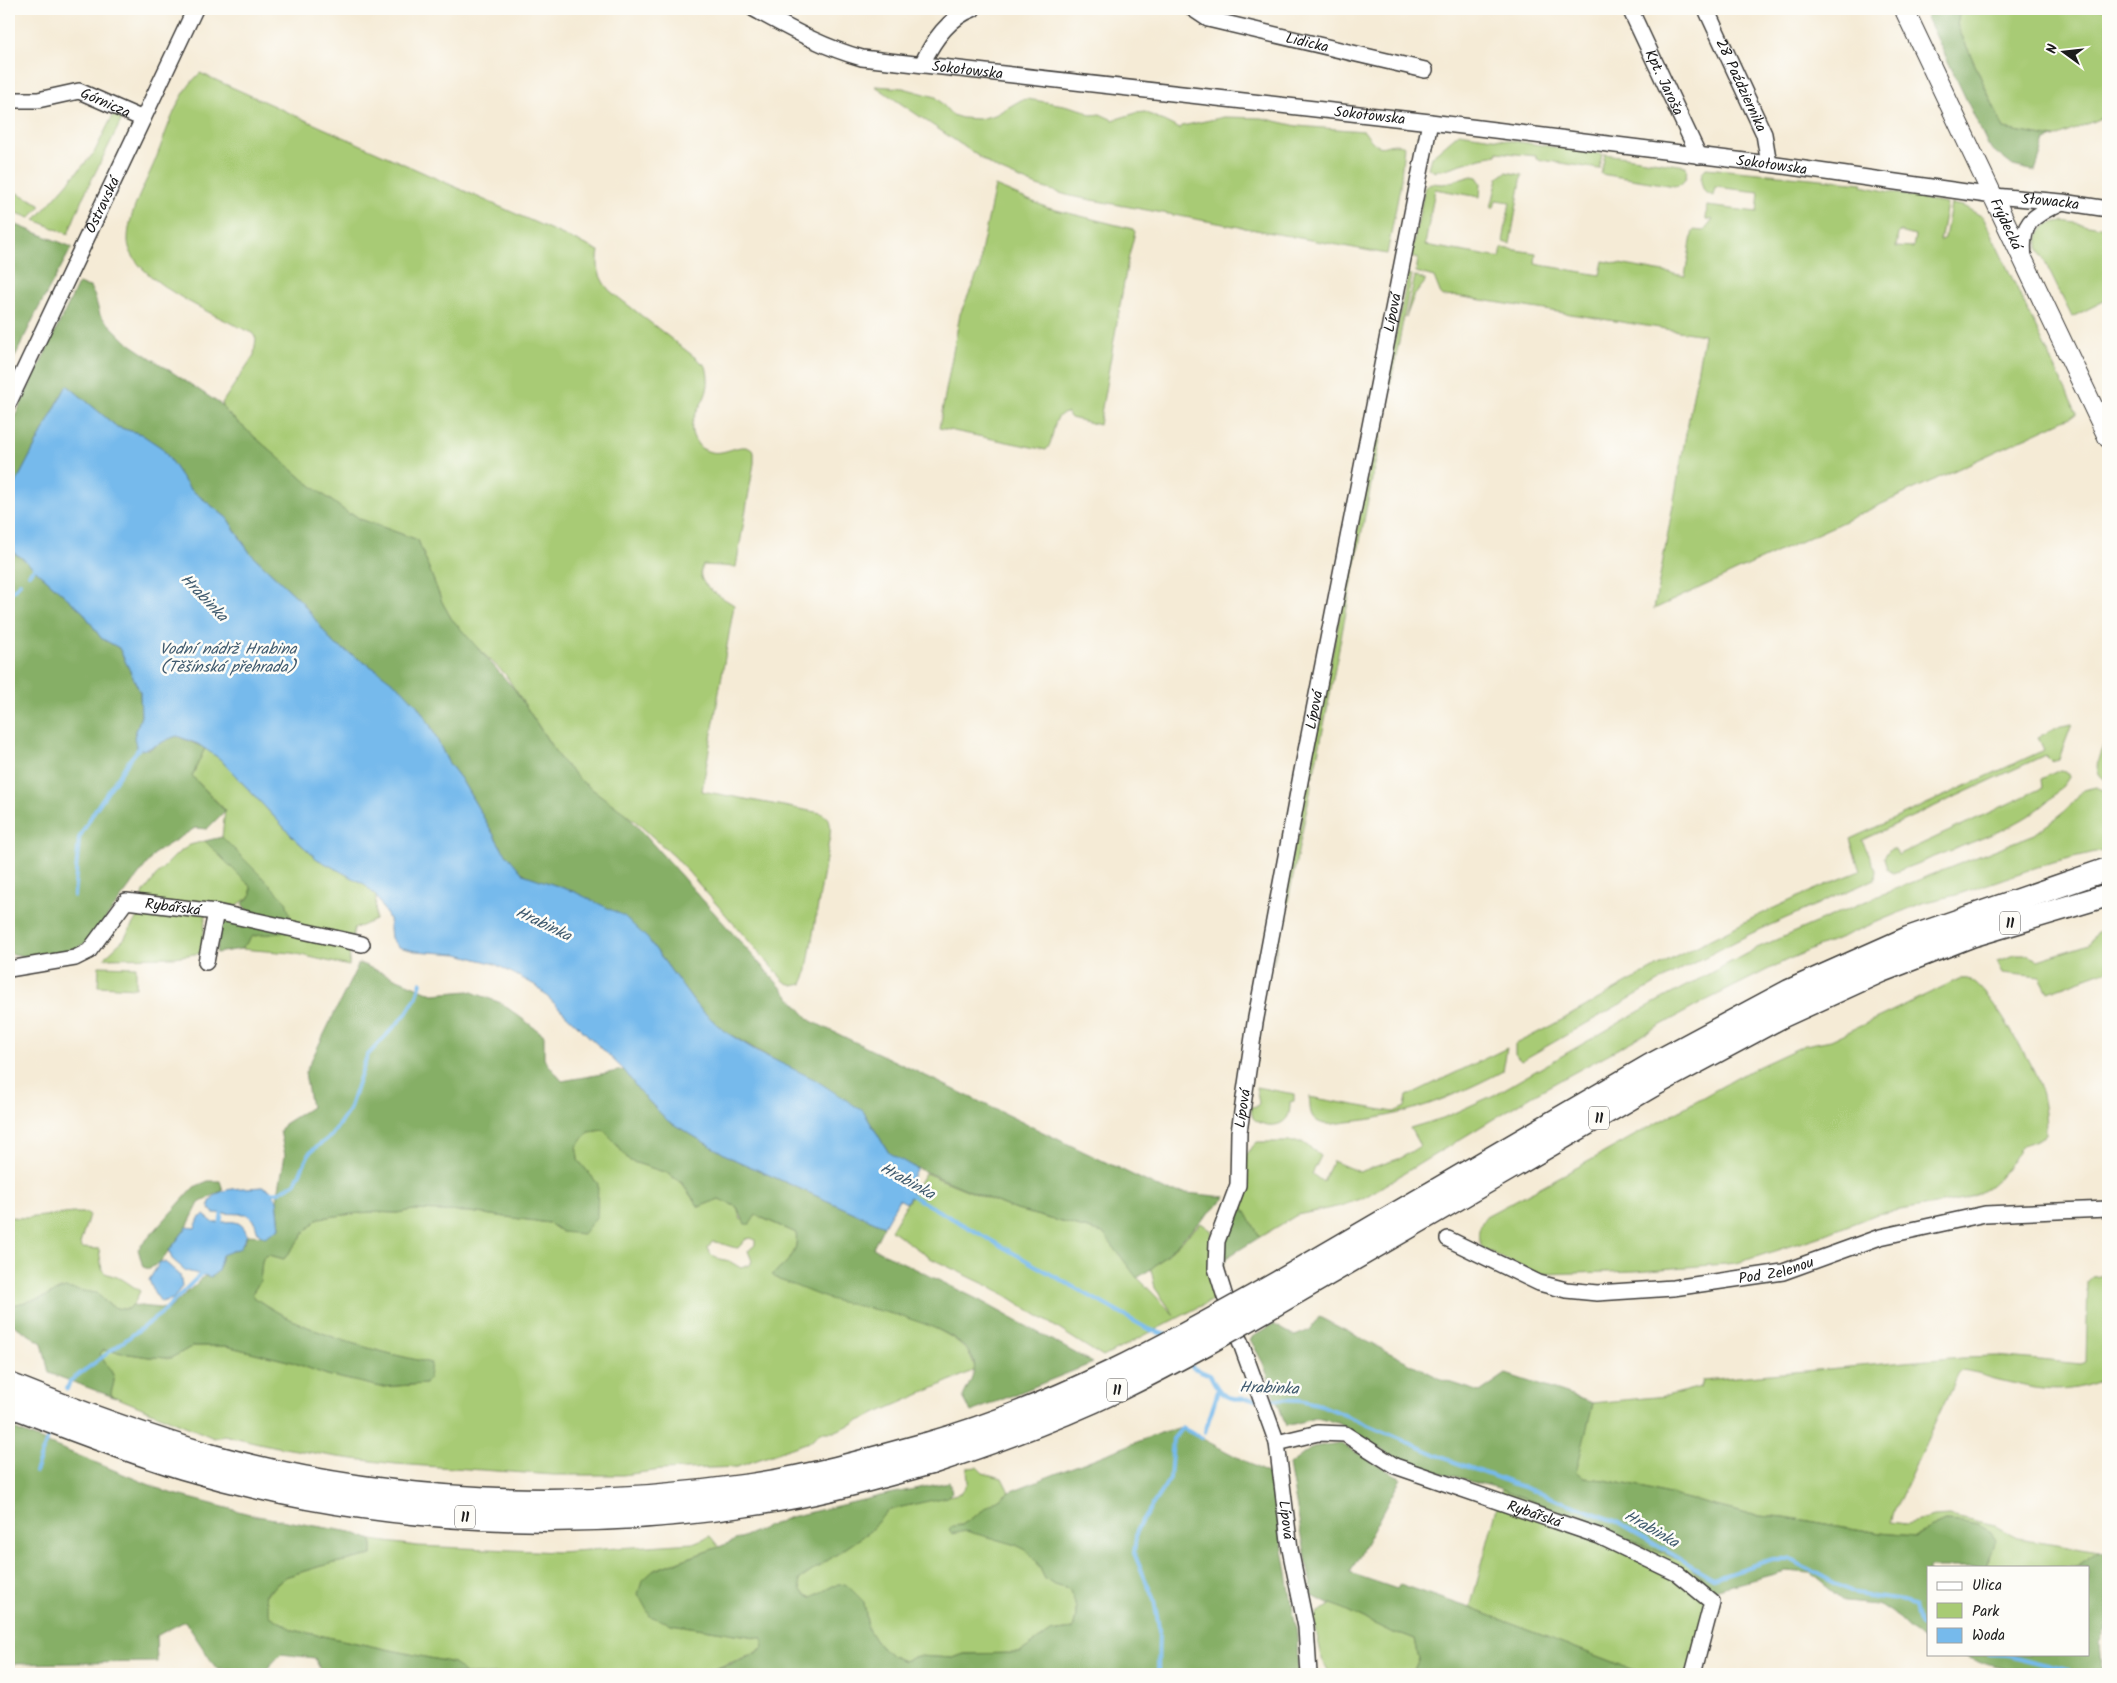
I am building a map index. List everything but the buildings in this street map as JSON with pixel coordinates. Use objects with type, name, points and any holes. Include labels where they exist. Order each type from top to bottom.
[{"type":"highway","points":[[2042,893],[2108,868]]},
{"type":"highway","name":"11","points":[[1287,1288],[1649,1066],[1789,991],[1908,938],[1974,914],[2108,875]]},
{"type":"highway","name":"11","points":[[9,1405],[174,1465],[254,1486],[384,1509],[467,1517],[541,1520],[613,1518],[743,1506],[857,1484],[929,1453],[978,1428],[1018,1413],[1119,1369],[1186,1334],[1287,1288],[1783,1016],[1881,971],[1971,936],[2108,895]]},
{"type":"highway","name":"11","points":[[9,1384],[124,1428],[215,1456],[275,1471],[337,1482],[462,1498],[566,1500],[703,1491],[929,1453]]},
{"type":"main road","name":"Frýdecká","points":[[1904,9],[2108,438]]},
{"type":"street","name":"Ostravská","points":[[9,402],[195,9]]},
{"type":"street","name":"Sokołowska","points":[[754,9],[817,43],[836,51],[862,58],[1430,122],[1769,164],[1994,196]]},
{"type":"street","points":[[922,64],[934,40],[962,13],[974,9]]},
{"type":"street","name":"Lidicka","points":[[1192,9],[1208,19],[1425,70]]},
{"type":"street","name":"Kpt. Jaroša","points":[[1630,9],[1699,156]]},
{"type":"street","name":"28 Października","points":[[1706,9],[1764,134],[1769,164]]},
{"type":"street","name":"Górnicza","points":[[9,100],[38,100],[79,91],[143,119]]},
{"type":"street","name":"Lípová","points":[[1225,1297],[1216,1268],[1217,1241],[1238,1185],[1240,1132],[1252,1041],[1301,776],[1430,122]]},
{"type":"street","name":"Słowacka","points":[[1994,196],[2062,202],[2108,209]]},
{"type":"street","points":[[2024,262],[2022,244],[2025,229],[2036,214],[2062,202]]},
{"type":"street","name":"Rybářská","points":[[9,969],[74,958],[89,951],[126,900],[216,912],[362,944]]},
{"type":"street","points":[[206,962],[216,912]]},
{"type":"street","name":"Pod Zelenou","points":[[1448,1239],[1539,1283],[1566,1290],[1596,1293],[1673,1288],[1783,1272],[1880,1237],[1985,1214],[2108,1210]]},
{"type":"street","name":"Lípová","points":[[1240,1340],[1277,1443],[1290,1549],[1306,1627],[1309,1674]]},
{"type":"street","name":"Rybářská","points":[[1277,1443],[1318,1433],[1345,1434],[1395,1466],[1599,1536],[1678,1574],[1712,1602],[1693,1674]]},
{"type":"green space","points":[[1923,9],[1960,9],[1957,25],[2004,129],[2054,138],[2045,141],[2035,171],[2013,166],[1989,147]]},
{"type":"green space","points":[[1960,9],[2108,9],[2108,115],[2054,138],[2004,129],[1957,25]]},
{"type":"green space","points":[[200,73],[599,251],[599,272],[603,282],[610,291],[706,366],[707,390],[695,415],[692,427],[695,440],[702,448],[711,452],[744,447],[749,448],[754,452],[754,463],[736,567],[703,565],[701,572],[701,578],[710,589],[734,605],[702,791],[821,813],[829,820],[830,835],[806,975],[802,984],[793,986],[784,981],[675,857],[635,821],[581,781],[560,759],[505,674],[470,641],[451,618],[442,602],[418,540],[349,514],[304,480],[225,411],[222,403],[254,355],[256,338],[252,333],[178,296],[159,283],[143,269],[132,255],[128,240],[134,209],[173,114],[185,92]]},
{"type":"green space","points":[[875,86],[903,88],[936,97],[952,115],[962,118],[979,119],[995,115],[1021,100],[1027,99],[1064,105],[1083,110],[1091,115],[1100,114],[1113,120],[1145,112],[1180,129],[1182,126],[1224,117],[1262,118],[1297,126],[1364,131],[1371,140],[1380,146],[1397,144],[1404,146],[1400,187],[1387,254],[1070,196],[1037,186],[997,169]]},
{"type":"green space","points":[[115,111],[122,119],[83,197],[68,234],[35,220],[94,153]]},
{"type":"green space","points":[[1459,133],[1602,154],[1599,169],[1536,159],[1536,156],[1497,152],[1497,155],[1436,170],[1435,172],[1428,168],[1431,157]]},
{"type":"green space","points":[[1605,154],[1686,166],[1687,173],[1683,182],[1675,186],[1601,174]]},
{"type":"green space","points":[[1706,168],[1863,183],[1862,186],[1947,204],[1940,241],[1945,238],[1951,204],[1963,206],[1983,217],[2077,414],[1654,609],[1704,335],[1456,296],[1442,297],[1434,277],[1416,272],[1418,259],[1411,257],[1425,186],[1431,183],[1443,184],[1472,176],[1477,177],[1481,183],[1480,197],[1435,189],[1425,245],[1500,258],[1502,248],[1536,253],[1535,264],[1600,275],[1603,261],[1685,276],[1693,230],[1704,231],[1713,220],[1706,219],[1707,206],[1757,212],[1759,192],[1715,187],[1713,196],[1705,192],[1702,186],[1701,177]],"holes":[[[1900,232],[1915,236],[1913,248],[1896,247]]]},
{"type":"green space","points":[[1506,172],[1522,175],[1510,244],[1503,242],[1510,202],[1496,200],[1494,208],[1491,208],[1498,178]]},
{"type":"green space","points":[[995,186],[1048,208],[1133,229],[1135,232],[1128,260],[1099,425],[1071,418],[1067,413],[1062,414],[1056,422],[1046,450],[939,428],[960,314],[980,268],[981,252]]},
{"type":"green space","points":[[9,189],[40,204],[40,207],[30,218],[9,210]]},
{"type":"green space","points":[[2062,221],[2108,228],[2108,299],[2072,317],[2038,248],[2038,236],[2047,224]]},
{"type":"green space","points":[[9,222],[72,247],[37,311],[9,369]]},
{"type":"green space","points":[[1408,274],[1412,275],[1321,740],[1313,776],[1310,775],[1309,782],[1312,783],[1286,911],[1273,964],[1294,844],[1297,842],[1302,817],[1300,816]]},
{"type":"green space","points":[[1415,276],[1425,280],[1425,282],[1414,296],[1406,317]]},
{"type":"green space","points":[[78,284],[90,287],[100,315],[127,342],[223,406],[225,411],[304,480],[349,514],[418,540],[442,602],[451,618],[515,690],[560,759],[581,781],[626,814],[811,1021],[1166,1191],[1226,1197],[1151,1269],[1137,1278],[1103,1233],[1013,1209],[900,1161],[889,1153],[863,1111],[724,1031],[696,1005],[648,939],[575,892],[528,876],[520,871],[502,849],[461,779],[448,762],[429,723],[378,671],[333,643],[301,601],[250,553],[227,518],[189,488],[162,448],[141,434],[117,427],[67,385],[9,496],[9,429]]},
{"type":"green space","points":[[9,551],[21,557],[83,612],[101,638],[119,648],[140,692],[141,716],[134,737],[148,750],[167,739],[177,736],[205,748],[192,776],[225,811],[207,829],[195,828],[155,853],[89,941],[65,955],[38,959],[9,953]]},
{"type":"green space","points":[[2072,724],[2059,759],[2051,761],[2045,755],[1862,840],[1876,870],[1875,879],[1750,934],[1676,972],[1521,1061],[1515,1055],[1515,1044],[1636,978],[1747,921],[1860,871],[1850,839],[2044,750],[2038,737],[2061,726]]},
{"type":"green space","points":[[2108,735],[2108,781],[2098,772],[2097,767]]},
{"type":"green space","points":[[205,748],[220,759],[294,838],[317,859],[364,883],[376,896],[375,920],[354,929],[349,966],[292,953],[241,949],[253,936],[287,932],[291,920],[285,901],[222,837],[225,810],[192,776]]},
{"type":"green space","points":[[2060,770],[2066,771],[2070,776],[2049,801],[2024,819],[1995,833],[1893,873],[1887,869],[1884,857],[1890,849],[1895,849],[1898,855],[2042,788],[2041,779]]},
{"type":"green space","points":[[2096,787],[2108,792],[2108,849],[2049,863],[1956,895],[1922,903],[1787,960],[1709,999],[1533,1095],[1365,1197],[1341,1206],[1297,1215],[1260,1237],[1243,1207],[1248,1192],[1245,1179],[1245,1155],[1257,1142],[1302,1142],[1321,1156],[1312,1174],[1323,1182],[1333,1161],[1359,1172],[1401,1158],[1420,1146],[1410,1128],[1443,1118],[1494,1095],[1645,1008],[1757,948],[1878,896],[2035,834],[2064,812],[2083,790]]},
{"type":"green space","points":[[222,837],[286,901],[291,920],[287,932],[253,936],[241,949],[216,953],[222,920],[249,913],[242,904],[251,896],[251,887],[205,841]]},
{"type":"green space","points":[[205,841],[251,887],[251,896],[236,906],[210,902],[205,918],[201,953],[175,957],[104,958],[124,939],[137,917],[144,892],[159,872],[177,854],[190,845]]},
{"type":"green space","points":[[2108,926],[2108,970],[2048,992],[2040,977],[2003,973],[1997,961],[2014,955],[2027,955],[2038,960],[2080,947],[2089,944],[2098,931]]},
{"type":"green space","points":[[359,963],[433,994],[469,991],[501,1003],[544,1035],[544,1059],[562,1081],[624,1070],[640,1092],[668,1121],[731,1158],[884,1226],[873,1248],[979,1300],[1093,1363],[971,1412],[963,1397],[975,1366],[967,1349],[953,1338],[935,1328],[914,1320],[829,1299],[779,1280],[772,1275],[787,1262],[794,1252],[796,1233],[756,1215],[750,1224],[745,1224],[737,1207],[719,1199],[699,1207],[682,1183],[667,1173],[630,1161],[604,1130],[589,1132],[577,1146],[578,1160],[598,1184],[597,1216],[583,1234],[562,1232],[549,1223],[470,1212],[414,1210],[397,1213],[369,1212],[319,1218],[305,1232],[284,1259],[269,1255],[264,1257],[260,1281],[252,1294],[255,1298],[295,1322],[317,1331],[362,1346],[431,1363],[429,1378],[425,1384],[381,1387],[327,1375],[292,1362],[226,1346],[193,1346],[171,1358],[149,1357],[103,1350],[100,1354],[114,1378],[111,1395],[116,1398],[49,1373],[42,1343],[9,1322],[9,1306],[42,1298],[65,1288],[97,1293],[107,1303],[119,1308],[129,1309],[132,1305],[169,1309],[206,1275],[211,1277],[218,1271],[222,1255],[245,1242],[247,1235],[265,1236],[280,1228],[277,1200],[285,1155],[280,1131],[284,1124],[311,1107],[305,1073]]},
{"type":"green space","points":[[99,966],[136,967],[136,988],[98,986]]},
{"type":"green space","points":[[1959,979],[1969,979],[1978,986],[1998,1010],[2027,1058],[2038,1081],[2045,1114],[2046,1134],[2040,1139],[2020,1148],[1997,1180],[1982,1191],[1964,1199],[1877,1214],[1821,1236],[1737,1263],[1635,1271],[1546,1274],[1536,1273],[1484,1249],[1481,1245],[1479,1232],[1486,1216],[1591,1160],[1751,1070],[1805,1045],[1831,1040]]},
{"type":"green space","points":[[1507,1048],[1503,1071],[1447,1097],[1408,1111],[1389,1116],[1332,1124],[1324,1124],[1317,1121],[1311,1113],[1309,1097],[1394,1112],[1405,1107],[1407,1096]]},
{"type":"green space","points":[[1256,1087],[1294,1094],[1294,1101],[1290,1102],[1289,1114],[1284,1121],[1279,1124],[1270,1125],[1256,1121],[1253,1118],[1250,1107],[1257,1106],[1259,1103]]},
{"type":"green space","points":[[604,1130],[630,1161],[667,1173],[681,1183],[699,1207],[719,1199],[737,1207],[741,1220],[755,1215],[796,1233],[794,1252],[787,1262],[773,1275],[779,1280],[920,1321],[946,1334],[962,1346],[973,1361],[975,1370],[834,1432],[821,1432],[809,1442],[737,1467],[661,1470],[623,1475],[554,1475],[396,1464],[272,1446],[224,1435],[214,1438],[111,1395],[114,1378],[100,1354],[103,1350],[149,1357],[171,1358],[193,1346],[226,1346],[292,1362],[327,1375],[381,1387],[425,1384],[430,1363],[362,1346],[317,1331],[295,1322],[255,1298],[252,1294],[260,1281],[264,1257],[269,1255],[284,1259],[305,1232],[319,1218],[369,1212],[397,1213],[414,1210],[470,1212],[549,1223],[562,1232],[598,1184],[578,1160],[577,1146],[589,1132]],"holes":[[[751,1238],[755,1240],[755,1245],[748,1251],[752,1261],[749,1265],[741,1268],[729,1261],[714,1257],[708,1248],[712,1242],[738,1248],[746,1239]]]},
{"type":"green space","points":[[925,1173],[1013,1209],[1103,1233],[1137,1277],[1174,1315],[1155,1288],[1151,1269],[1201,1223],[1212,1231],[1211,1262],[1220,1296],[1103,1357],[999,1291],[930,1258],[891,1230]]},
{"type":"green space","points":[[208,1181],[220,1181],[223,1190],[199,1203],[187,1227],[160,1262],[149,1269],[143,1267],[138,1249],[194,1187]]},
{"type":"green space","points":[[1243,1207],[1260,1237],[1226,1258],[1223,1268],[1222,1253],[1226,1235],[1238,1212]]},
{"type":"green space","points":[[86,1213],[89,1215],[80,1244],[81,1248],[99,1249],[102,1270],[105,1273],[122,1279],[140,1291],[135,1302],[129,1309],[119,1308],[107,1303],[97,1293],[61,1289],[42,1298],[9,1306],[9,1217],[25,1218]]},
{"type":"green space","points":[[2108,1275],[2108,1378],[2078,1388],[2052,1390],[2039,1389],[1961,1371],[1957,1375],[1891,1522],[1906,1524],[1934,1517],[1950,1516],[1995,1526],[2018,1538],[2100,1551],[2077,1566],[1987,1566],[1990,1560],[1991,1533],[1978,1526],[1946,1522],[1914,1536],[1880,1533],[1785,1517],[1747,1514],[1645,1488],[1584,1478],[1575,1473],[1593,1403],[1666,1396],[1701,1387],[1703,1380],[1962,1357],[1997,1356],[2081,1364],[2086,1362],[2088,1281],[2092,1277]]},
{"type":"green space","points":[[1319,1317],[1443,1380],[1480,1392],[1506,1374],[1593,1403],[1576,1473],[1584,1478],[1645,1488],[1747,1514],[1785,1517],[1880,1533],[1914,1536],[1946,1522],[1962,1523],[1978,1526],[1991,1533],[1996,1540],[1987,1566],[1927,1566],[1927,1642],[1920,1638],[1899,1618],[1878,1604],[1844,1601],[1810,1573],[1786,1571],[1713,1590],[1687,1563],[1502,1489],[1404,1463],[1338,1423],[1316,1418],[1286,1426],[1263,1363],[1250,1339],[1273,1324],[1295,1336],[1310,1330]]},
{"type":"green space","points":[[9,1427],[167,1492],[257,1516],[351,1532],[372,1540],[372,1555],[321,1566],[285,1577],[265,1595],[270,1616],[293,1630],[454,1663],[465,1674],[322,1674],[315,1658],[281,1654],[264,1672],[216,1668],[185,1621],[156,1636],[157,1662],[9,1664]]},
{"type":"green space","points":[[1182,1428],[1271,1475],[1297,1635],[1298,1674],[701,1674],[756,1653],[763,1647],[762,1638],[671,1624],[650,1616],[638,1594],[642,1581],[654,1570],[719,1547],[790,1517],[949,1482],[952,1492],[947,1497],[888,1510],[868,1533],[799,1580],[801,1589],[806,1595],[812,1597],[833,1586],[845,1584],[864,1602],[868,1629],[876,1642],[892,1656],[904,1661],[917,1656],[953,1658],[964,1654],[1019,1653],[1050,1632],[1073,1629],[1076,1609],[1069,1589],[1054,1585],[1045,1579],[1037,1562],[1026,1550],[1016,1545],[966,1531],[952,1534],[949,1529],[952,1526],[962,1525],[1009,1492],[1160,1433]]},
{"type":"green space","points":[[1340,1443],[1401,1478],[1350,1573],[1397,1589],[1400,1584],[1470,1608],[1644,1674],[1412,1674],[1419,1659],[1415,1639],[1393,1633],[1313,1596],[1289,1465],[1313,1447]]},
{"type":"green space","points":[[977,1467],[983,1473],[1002,1478],[1009,1492],[962,1525],[952,1526],[1027,1550],[1037,1562],[1045,1579],[1054,1585],[1069,1589],[1076,1609],[1073,1629],[1050,1632],[1019,1653],[964,1654],[953,1658],[917,1656],[904,1661],[892,1656],[876,1642],[868,1629],[864,1602],[850,1588],[833,1586],[812,1597],[802,1592],[799,1580],[868,1533],[888,1510],[961,1493],[968,1483],[967,1468]]},
{"type":"green space","points":[[1502,1489],[1687,1563],[1713,1590],[1688,1674],[1644,1674],[1470,1608]]},
{"type":"green space","points":[[710,1536],[719,1547],[654,1570],[671,1624],[762,1638],[764,1643],[762,1648],[753,1654],[701,1674],[465,1674],[454,1663],[293,1630],[270,1616],[265,1596],[285,1577],[321,1566],[372,1555],[372,1540],[417,1546],[558,1552],[693,1543]]},
{"type":"green space","points":[[2100,1551],[2108,1554],[2108,1623],[2099,1643],[2101,1666],[2108,1671],[2108,1674],[2032,1674],[1986,1664],[1966,1656],[2090,1656],[2090,1566],[2077,1566]]},
{"type":"green space","points":[[1333,1604],[1393,1633],[1415,1639],[1419,1659],[1412,1674],[1330,1674],[1322,1659],[1314,1620],[1318,1612]]},
{"type":"water","name":"Vodní nádrž Hrabina (Těšínská přehrada)","points":[[67,385],[117,427],[141,434],[162,448],[189,488],[227,518],[250,553],[301,601],[333,643],[378,671],[402,689],[416,704],[429,723],[448,762],[461,779],[502,849],[523,874],[575,892],[624,916],[648,939],[696,1005],[724,1031],[760,1053],[814,1079],[863,1111],[889,1153],[917,1169],[906,1188],[913,1192],[906,1203],[899,1199],[884,1226],[731,1158],[668,1121],[640,1092],[624,1070],[535,985],[495,964],[458,954],[415,951],[398,947],[391,938],[389,919],[376,896],[364,884],[317,859],[294,838],[220,759],[198,744],[177,736],[153,747],[137,750],[134,737],[141,716],[140,692],[119,648],[101,638],[83,612],[21,557],[9,550],[9,496]]},
{"type":"water","points":[[262,1187],[269,1189],[277,1200],[280,1228],[265,1237],[258,1233],[254,1220],[246,1214],[213,1213],[210,1208],[210,1202],[214,1197],[226,1190]]},
{"type":"water","points":[[204,1215],[214,1223],[238,1223],[245,1229],[247,1235],[240,1248],[222,1255],[218,1271],[211,1277],[186,1271],[172,1259],[169,1251],[187,1227],[195,1228],[199,1218]]},
{"type":"water","points":[[160,1262],[165,1262],[180,1275],[182,1286],[173,1299],[161,1302],[149,1280]]},
{"type":"waterway","points":[[29,574],[36,566]]},
{"type":"waterway","points":[[9,595],[20,583]]},
{"type":"waterway","points":[[132,757],[140,747]]},
{"type":"waterway","points":[[74,896],[79,838],[95,810],[131,758]]},
{"type":"waterway","points":[[270,1193],[279,1192],[295,1183],[310,1152],[331,1136],[349,1110],[367,1056],[406,1014],[417,996],[421,982]]},
{"type":"waterway","name":"Hrabinka","points":[[907,1193],[1148,1329],[1166,1335]]},
{"type":"waterway","points":[[220,1226],[222,1210]]},
{"type":"waterway","points":[[67,1389],[70,1381],[162,1313],[204,1271]]},
{"type":"waterway","name":"Hrabinka","points":[[1189,1362],[1193,1368],[1210,1375],[1223,1395],[1239,1399],[1257,1399]]},
{"type":"waterway","points":[[1205,1432],[1218,1391]]},
{"type":"waterway","name":"Hrabinka","points":[[1264,1399],[1300,1400],[1321,1405],[1449,1460],[1615,1521],[1713,1578],[1773,1559],[1790,1559],[1855,1594],[1903,1601],[1915,1608],[1919,1623],[1927,1629]]},
{"type":"waterway","points":[[1158,1674],[1159,1628],[1154,1600],[1134,1553],[1137,1529],[1170,1478],[1173,1439],[1182,1428],[1202,1438]]},
{"type":"waterway","points":[[35,1472],[50,1432]]},
{"type":"waterway","name":"Hrabinka","points":[[2011,1656],[2068,1670],[2068,1674]]}]
